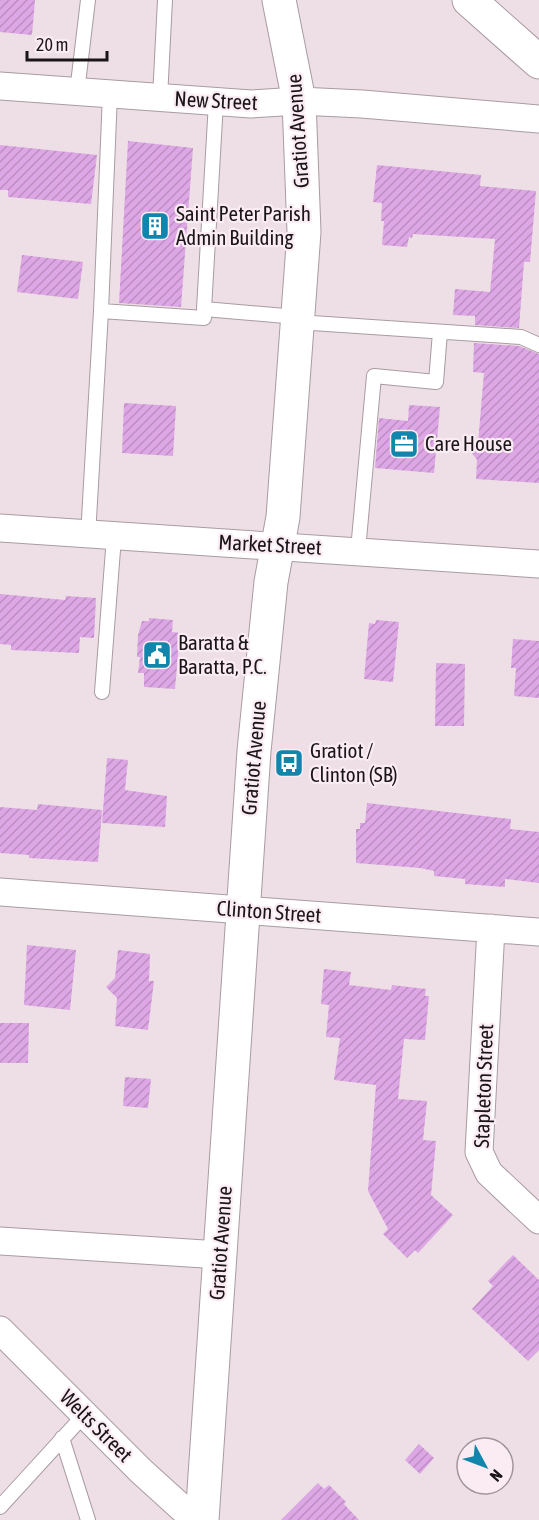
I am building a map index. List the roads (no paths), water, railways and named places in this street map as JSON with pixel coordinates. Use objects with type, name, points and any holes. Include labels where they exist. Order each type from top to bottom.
[{"type":"main road","name":"Gratiot Avenue","points":[[202,1520],[254,751],[271,582],[283,517],[304,232],[299,101],[279,0]]},
{"type":"main road","points":[[469,0],[539,62]]},
{"type":"street","name":"New Street","points":[[0,86],[251,104],[299,101],[539,119]]},
{"type":"street","name":"Market Street","points":[[0,528],[88,536],[278,545],[539,564]]},
{"type":"street","name":"Clinton Street","points":[[0,892],[539,932]]},
{"type":"street","name":"Stapleton Street","points":[[491,928],[479,1152],[489,1173],[539,1220]]},
{"type":"street","points":[[0,1241],[220,1255]]},
{"type":"street","name":"Welts Street","points":[[0,1330],[195,1520]]},
{"type":"lane","points":[[77,92],[88,0]]},
{"type":"lane","points":[[160,98],[165,0]]},
{"type":"lane","points":[[88,536],[110,94]]},
{"type":"lane","points":[[216,102],[204,309],[297,320],[521,337],[539,345]]},
{"type":"lane","points":[[101,311],[204,318]]},
{"type":"lane","points":[[358,550],[375,376],[436,382],[440,332]]},
{"type":"lane","points":[[102,692],[114,537]]},
{"type":"lane","points":[[0,1507],[85,1414]]},
{"type":"lane","points":[[62,1438],[88,1520]]},
{"type":"place","name":"Saint Peter Parish Admin Building","points":[[155,226]]},
{"type":"place","name":"Care House","points":[[404,444]]},
{"type":"place","name":"Baratta & Baratta, P.C.","points":[[157,655]]},
{"type":"place","name":"Gratiot / Clinton (SB)","points":[[289,763]]}]
